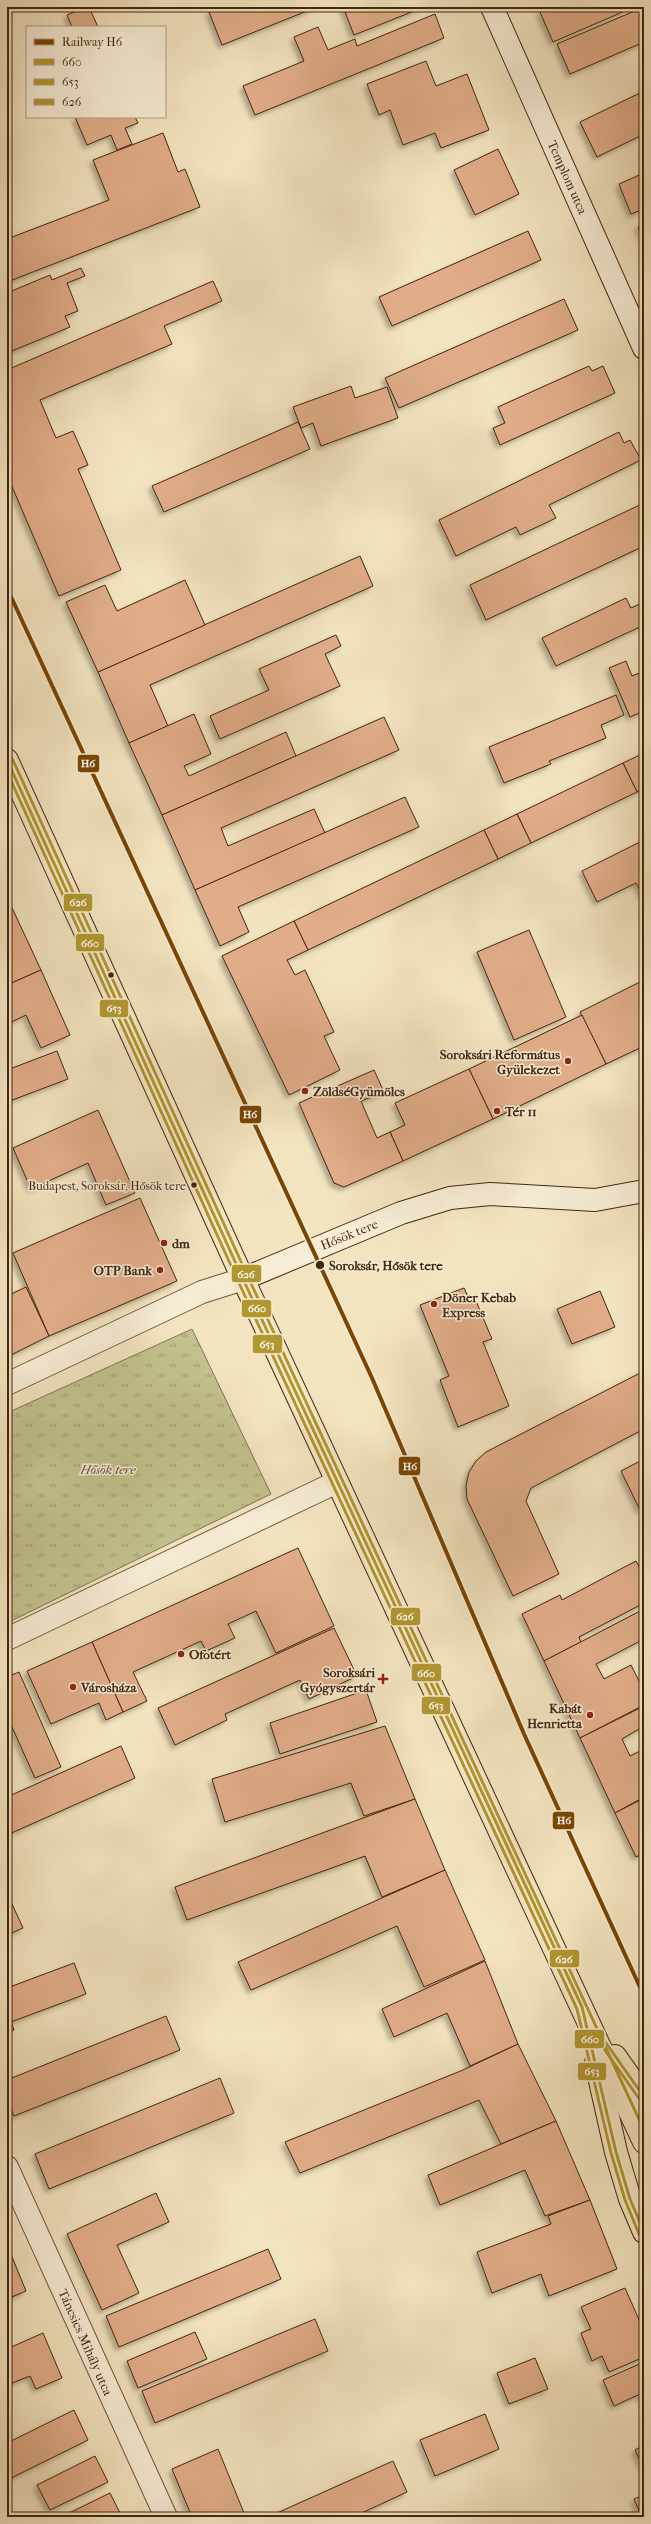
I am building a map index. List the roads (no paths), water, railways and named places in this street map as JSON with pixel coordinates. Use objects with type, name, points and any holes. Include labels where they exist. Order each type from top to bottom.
[{"type":"main road","points":[[7,760],[243,1279],[644,2142]]},
{"type":"main road","points":[[582,2008],[644,2097]]},
{"type":"main road","points":[[582,2008],[603,2089],[616,2152],[630,2199],[644,2232]]},
{"type":"street","name":"Templom utca","points":[[492,7],[644,348]]},
{"type":"street","name":"Hősök tere","points":[[7,1384],[202,1292],[243,1279],[401,1213],[450,1198],[490,1194],[595,1200],[644,1191]]},
{"type":"street","points":[[7,1639],[338,1482]]},
{"type":"street","name":"Táncsics Mihály utca","points":[[7,2167],[166,2517]]},
{"type":"rail line","name":"H6","points":[[7,588],[372,1378],[524,1734],[644,1996]]},
{"type":"place","name":"Soroksári Református Gyülekezet","points":[[568,1061]]},
{"type":"place","name":"ZöldséGyümölcs","points":[[305,1091]]},
{"type":"place","name":"Tér 11","points":[[497,1111]]},
{"type":"place","name":"Budapest, Soroksár, Hősök tere","points":[[194,1185]]},
{"type":"place","name":"dm","points":[[164,1243]]},
{"type":"place","name":"Soroksár, Hősök tere","points":[[320,1265]]},
{"type":"place","name":"OTP Bank","points":[[160,1270]]},
{"type":"place","name":"Döner Kebab Express","points":[[434,1304]]},
{"type":"place","name":"Ofotért","points":[[181,1654]]},
{"type":"place","name":"Soroksári Gyógyszertár","points":[[383,1679]]},
{"type":"place","name":"Városháza","points":[[73,1687]]},
{"type":"place","name":"Kabát Henrietta","points":[[590,1715]]}]
